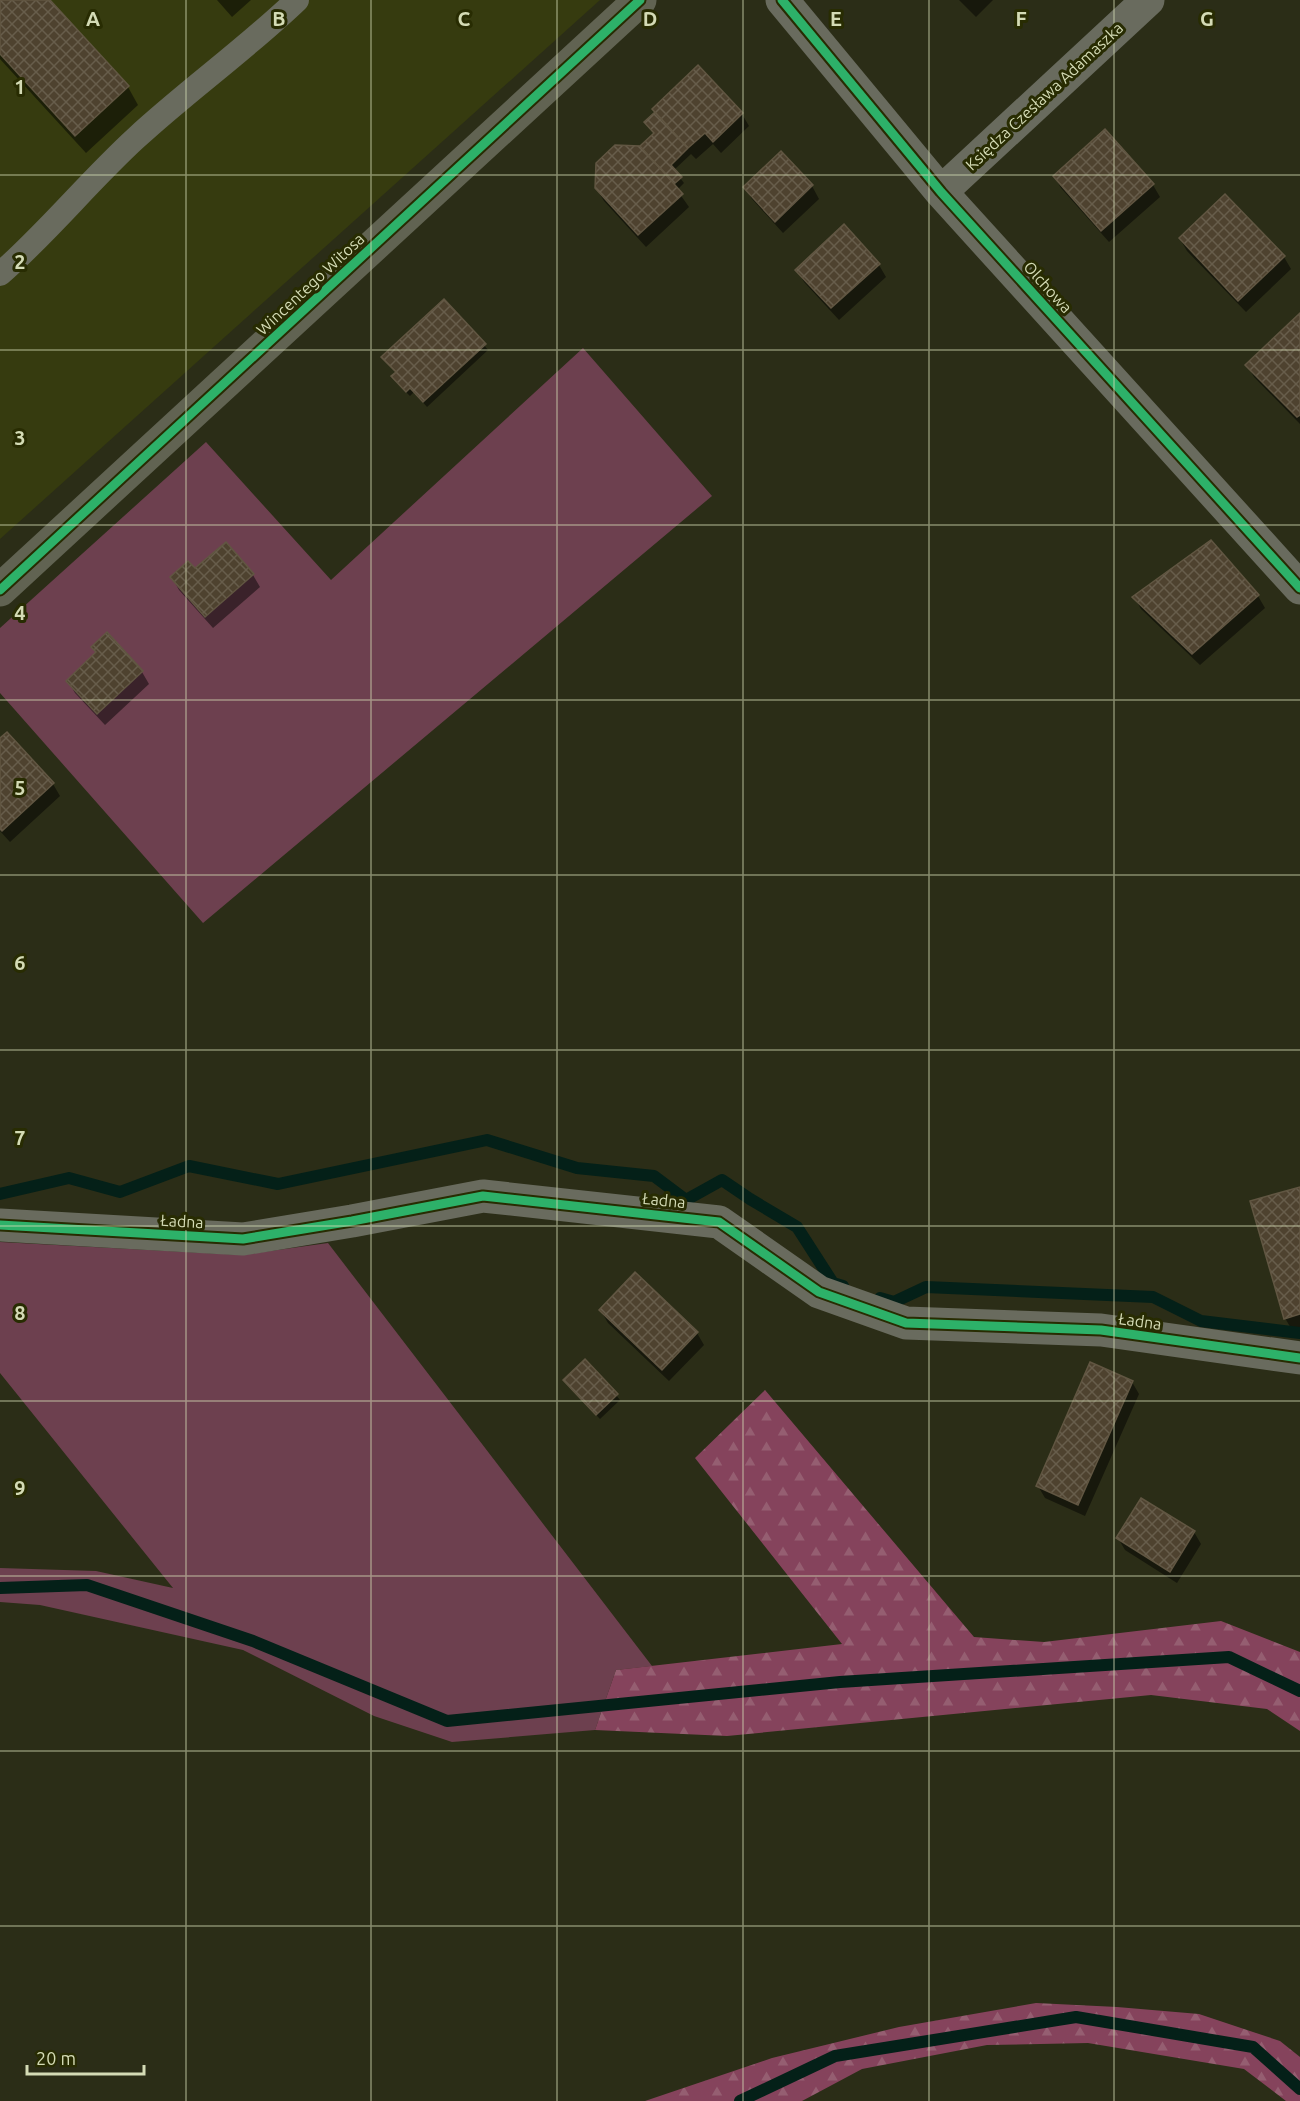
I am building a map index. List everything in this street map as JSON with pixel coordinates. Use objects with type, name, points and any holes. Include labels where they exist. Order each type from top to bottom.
[{"type":"street","name":"Wincentego Witosa","points":[[0,590],[640,0]]},
{"type":"street","name":"Olchowa","points":[[782,0],[941,192],[1300,588]]},
{"type":"street","name":"Księdza Czesława Adamaszka","points":[[941,192],[1148,0]]},
{"type":"street","name":"Ładna","points":[[0,1225],[243,1239],[483,1196],[719,1222],[819,1292],[906,1323],[1101,1330],[1300,1358]]},
{"type":"lane","points":[[0,274],[29,249],[54,219],[176,101],[271,25],[297,0]]},
{"type":"shaded area","points":[[0,0],[600,0],[0,539]]},
{"type":"shaded area","points":[[583,348],[712,496],[203,923],[0,693],[0,628],[206,442],[331,580]]},
{"type":"shaded area","points":[[0,1242],[242,1255],[328,1243],[652,1666],[616,1670],[595,1730],[452,1742],[374,1716],[243,1650],[40,1605],[0,1602],[0,1568],[96,1571],[173,1588],[0,1373]]},
{"type":"green space","points":[[765,1390],[974,1637],[1044,1642],[1221,1621],[1300,1652],[1300,1731],[1267,1709],[1151,1695],[727,1736],[595,1730],[616,1670],[842,1644],[695,1458]]},
{"type":"green space","points":[[1036,2003],[1199,2014],[1280,2041],[1300,2057],[1300,2101],[1286,2101],[1244,2069],[1088,2043],[987,2045],[862,2069],[802,2101],[645,2101],[772,2058],[899,2027]]},
{"type":"building","points":[[0,0],[50,0],[129,86],[75,136],[0,54]]},
{"type":"building","points":[[698,65],[743,113],[713,142],[705,133],[688,148],[652,109]]},
{"type":"building","points":[[655,112],[688,148],[671,165],[682,177],[674,184],[640,146],[654,133],[644,122]]},
{"type":"building","points":[[1105,129],[1154,184],[1101,231],[1053,176]]},
{"type":"building","points":[[615,145],[640,146],[683,194],[638,235],[595,188],[596,163]]},
{"type":"building","points":[[781,151],[813,185],[775,222],[743,187]]},
{"type":"building","points":[[1225,194],[1285,256],[1238,301],[1179,238]]},
{"type":"building","points":[[844,224],[880,264],[831,308],[795,270]]},
{"type":"building","points":[[444,299],[486,344],[423,402],[410,388],[406,392],[391,376],[396,372],[381,357]]},
{"type":"building","points":[[1300,313],[1300,415],[1297,417],[1245,365]]},
{"type":"building","points":[[1211,540],[1259,595],[1192,654],[1132,597]]},
{"type":"building","points":[[226,542],[254,574],[205,617],[170,577],[188,561],[195,568]]},
{"type":"building","points":[[107,632],[143,671],[97,714],[66,681],[96,652],[91,647]]},
{"type":"building","points":[[7,732],[54,783],[2,831],[0,829],[0,738]]},
{"type":"building","points":[[1300,1187],[1300,1314],[1284,1319],[1250,1201]]},
{"type":"building","points":[[635,1272],[698,1332],[662,1370],[599,1310]]},
{"type":"building","points":[[585,1359],[618,1394],[596,1415],[563,1380]]},
{"type":"building","points":[[1090,1362],[1133,1381],[1078,1505],[1036,1486]]},
{"type":"building","points":[[1141,1498],[1195,1531],[1170,1572],[1116,1538]]},
{"type":"waterway","points":[[0,1194],[69,1178],[120,1192],[189,1166],[278,1184],[487,1140],[577,1168],[654,1176],[686,1200],[722,1180],[797,1227],[833,1283],[843,1286]]},
{"type":"waterway","points":[[880,1298],[894,1302],[926,1287],[1153,1297],[1201,1321],[1300,1333]]},
{"type":"waterway","points":[[0,1588],[87,1585],[253,1641],[447,1721],[840,1682],[1229,1657],[1300,1691]]},
{"type":"waterway","points":[[740,2101],[835,2056],[1076,2017],[1253,2047],[1300,2089]]},
{"type":"cycle path","points":[[0,590],[640,0]]},
{"type":"cycle path","points":[[782,0],[941,192],[1300,588]]},
{"type":"cycle path","points":[[0,1225],[243,1239],[483,1196],[719,1222],[819,1292],[906,1323],[1101,1330],[1300,1358]]}]
